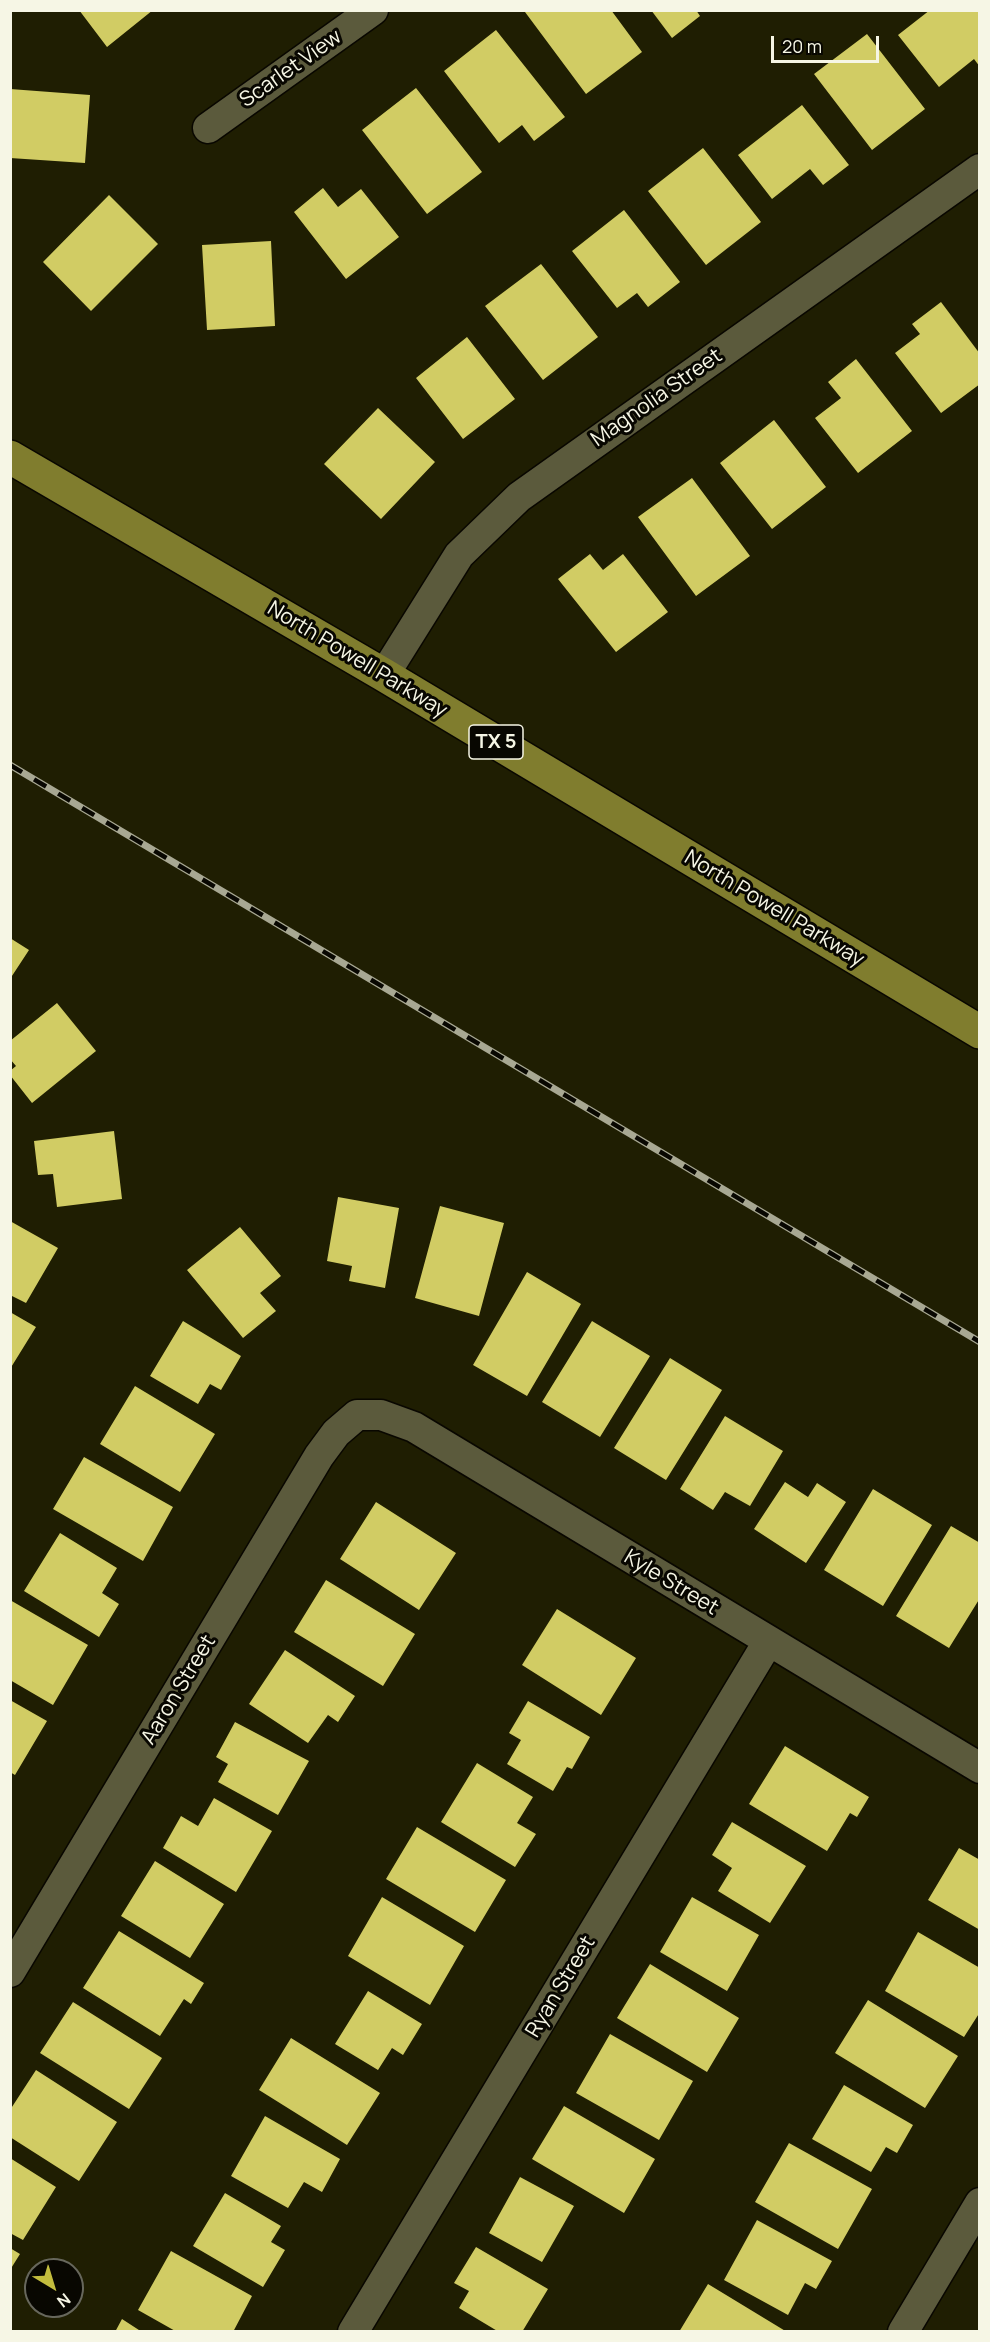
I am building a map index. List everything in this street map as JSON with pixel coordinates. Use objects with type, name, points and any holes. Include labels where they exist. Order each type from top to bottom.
[{"type":"main road","name":"North Powell Parkway","points":[[10,457],[384,675],[980,1032]]},
{"type":"street","name":"Scarlet View","points":[[208,128],[373,10]]},
{"type":"street","name":"Magnolia Street","points":[[384,675],[459,555],[519,497],[980,169]]},
{"type":"street","name":"Kyle Street","points":[[357,1415],[381,1414],[414,1427],[980,1768]]},
{"type":"street","name":"Aaron Street","points":[[10,1972],[319,1456],[336,1433],[357,1415]]},
{"type":"street","name":"Ryan Street","points":[[353,2331],[768,1642]]},
{"type":"street","points":[[903,2331],[980,2203]]},
{"type":"building","points":[[79,10],[153,10],[107,47]]},
{"type":"building","points":[[527,10],[611,10],[642,52],[586,94],[525,12]]},
{"type":"building","points":[[651,10],[696,10],[700,16],[672,38]]},
{"type":"building","points":[[930,10],[980,10],[980,67],[974,59],[939,87],[898,35]]},
{"type":"building","points":[[496,30],[565,117],[534,141],[522,125],[499,143],[444,71]]},
{"type":"building","points":[[867,34],[925,109],[872,150],[814,74]]},
{"type":"building","points":[[416,88],[482,172],[427,214],[362,130]]},
{"type":"building","points":[[10,89],[90,95],[85,163],[10,158]]},
{"type":"building","points":[[802,105],[849,165],[823,185],[810,169],[772,199],[738,155]]},
{"type":"building","points":[[703,148],[761,222],[706,265],[648,191]]},
{"type":"building","points":[[323,188],[338,207],[361,189],[399,237],[346,279],[294,212]]},
{"type":"building","points":[[109,195],[158,244],[91,311],[43,262]]},
{"type":"building","points":[[624,210],[680,282],[648,307],[637,293],[617,308],[572,251]]},
{"type":"building","points":[[271,241],[275,326],[207,330],[202,245]]},
{"type":"building","points":[[541,264],[598,337],[543,380],[485,306]]},
{"type":"building","points":[[941,302],[980,354],[980,384],[941,413],[895,353],[920,334],[912,324]]},
{"type":"building","points":[[467,337],[515,399],[463,439],[416,378]]},
{"type":"building","points":[[856,359],[912,431],[858,473],[815,418],[841,398],[828,382]]},
{"type":"building","points":[[378,408],[435,462],[381,519],[324,464]]},
{"type":"building","points":[[774,420],[826,487],[772,529],[720,463]]},
{"type":"building","points":[[692,478],[750,556],[696,596],[638,517]]},
{"type":"building","points":[[590,554],[603,570],[623,554],[668,612],[616,652],[558,579]]},
{"type":"building","points":[[10,938],[29,950],[10,979]]},
{"type":"building","points":[[57,1003],[96,1051],[32,1103],[10,1075],[10,1071],[16,1066],[10,1059],[10,1041]]},
{"type":"building","points":[[114,1131],[122,1199],[57,1207],[53,1174],[38,1175],[34,1141]]},
{"type":"building","points":[[338,1197],[399,1208],[385,1288],[349,1281],[352,1266],[327,1261]]},
{"type":"building","points":[[440,1206],[504,1223],[479,1316],[415,1298]]},
{"type":"building","points":[[10,1221],[58,1248],[26,1303],[10,1295]]},
{"type":"building","points":[[240,1227],[281,1276],[260,1293],[276,1311],[243,1338],[187,1270]]},
{"type":"building","points":[[527,1272],[581,1304],[527,1396],[473,1365]]},
{"type":"building","points":[[10,1312],[36,1327],[10,1369]]},
{"type":"building","points":[[183,1321],[241,1356],[221,1390],[210,1384],[198,1404],[150,1376]]},
{"type":"building","points":[[592,1321],[650,1356],[600,1437],[542,1402]]},
{"type":"building","points":[[670,1358],[722,1390],[666,1480],[614,1448]]},
{"type":"building","points":[[135,1386],[215,1434],[180,1492],[100,1444]]},
{"type":"building","points":[[725,1416],[783,1451],[750,1506],[725,1492],[713,1510],[680,1489]]},
{"type":"building","points":[[84,1457],[173,1507],[143,1561],[53,1509]]},
{"type":"building","points":[[785,1482],[808,1497],[817,1483],[846,1502],[806,1563],[754,1529]]},
{"type":"building","points":[[873,1489],[932,1525],[883,1606],[824,1570]]},
{"type":"building","points":[[376,1502],[456,1553],[419,1610],[340,1559]]},
{"type":"building","points":[[951,1526],[980,1543],[980,1598],[949,1648],[896,1616]]},
{"type":"building","points":[[60,1533],[117,1568],[102,1593],[119,1604],[99,1637],[24,1591]]},
{"type":"building","points":[[326,1580],[415,1634],[383,1686],[294,1632]]},
{"type":"building","points":[[10,1600],[88,1645],[53,1705],[10,1680]]},
{"type":"building","points":[[557,1609],[636,1658],[601,1715],[522,1665]]},
{"type":"building","points":[[285,1650],[355,1696],[338,1722],[328,1715],[308,1743],[249,1704]]},
{"type":"building","points":[[10,1700],[47,1721],[15,1775],[10,1772]]},
{"type":"building","points":[[528,1701],[590,1737],[572,1769],[567,1767],[553,1791],[507,1764],[521,1740],[509,1733]]},
{"type":"building","points":[[235,1722],[309,1761],[278,1815],[218,1782],[228,1764],[216,1757]]},
{"type":"building","points":[[785,1746],[869,1797],[857,1817],[850,1813],[827,1851],[749,1804]]},
{"type":"building","points":[[477,1763],[533,1797],[517,1823],[536,1834],[515,1867],[441,1822]]},
{"type":"building","points":[[214,1798],[272,1831],[236,1892],[163,1848],[181,1816],[198,1826]]},
{"type":"building","points":[[732,1822],[806,1866],[770,1923],[718,1891],[732,1868],[712,1855]]},
{"type":"building","points":[[417,1827],[506,1880],[475,1932],[386,1879]]},
{"type":"building","points":[[959,1848],[980,1860],[980,1930],[928,1900]]},
{"type":"building","points":[[155,1861],[224,1904],[190,1958],[121,1916]]},
{"type":"building","points":[[382,1897],[464,1946],[430,2005],[348,1956]]},
{"type":"building","points":[[692,1897],[759,1935],[727,1991],[660,1952]]},
{"type":"building","points":[[119,1931],[204,1983],[191,2004],[184,1999],[160,2036],[83,1988]]},
{"type":"building","points":[[918,1932],[980,1968],[980,2012],[964,2037],[885,1991]]},
{"type":"building","points":[[650,1964],[739,2018],[707,2072],[617,2018]]},
{"type":"building","points":[[368,1991],[422,2024],[403,2055],[392,2048],[378,2070],[335,2044]]},
{"type":"building","points":[[868,2000],[958,2056],[925,2108],[835,2053]]},
{"type":"building","points":[[73,2002],[162,2058],[129,2109],[40,2053]]},
{"type":"building","points":[[610,2034],[693,2081],[659,2140],[576,2093]]},
{"type":"building","points":[[291,2038],[380,2093],[347,2145],[259,2090]]},
{"type":"building","points":[[36,2070],[117,2122],[79,2181],[10,2137],[10,2110]]},
{"type":"building","points":[[844,2085],[913,2125],[897,2153],[886,2147],[871,2172],[812,2139]]},
{"type":"building","points":[[564,2106],[655,2159],[624,2213],[532,2159]]},
{"type":"building","points":[[265,2116],[340,2159],[322,2192],[304,2182],[288,2208],[231,2176]]},
{"type":"building","points":[[789,2143],[872,2189],[838,2249],[755,2202]]},
{"type":"building","points":[[10,2158],[56,2187],[23,2240],[10,2233]]},
{"type":"building","points":[[520,2177],[574,2206],[542,2262],[489,2233]]},
{"type":"building","points":[[225,2193],[281,2226],[271,2242],[285,2250],[263,2287],[193,2246]]},
{"type":"building","points":[[757,2220],[832,2261],[816,2289],[805,2283],[788,2315],[724,2280]]},
{"type":"building","points":[[476,2247],[548,2289],[522,2332],[499,2332],[459,2308],[469,2291],[454,2283]]},
{"type":"building","points":[[10,2248],[20,2254],[10,2270]]},
{"type":"building","points":[[171,2251],[252,2296],[233,2332],[177,2332],[138,2310]]},
{"type":"building","points":[[708,2284],[787,2332],[679,2332]]},
{"type":"building","points":[[122,2319],[142,2332],[115,2332]]},
{"type":"railway","points":[[10,765],[980,1342]]}]
